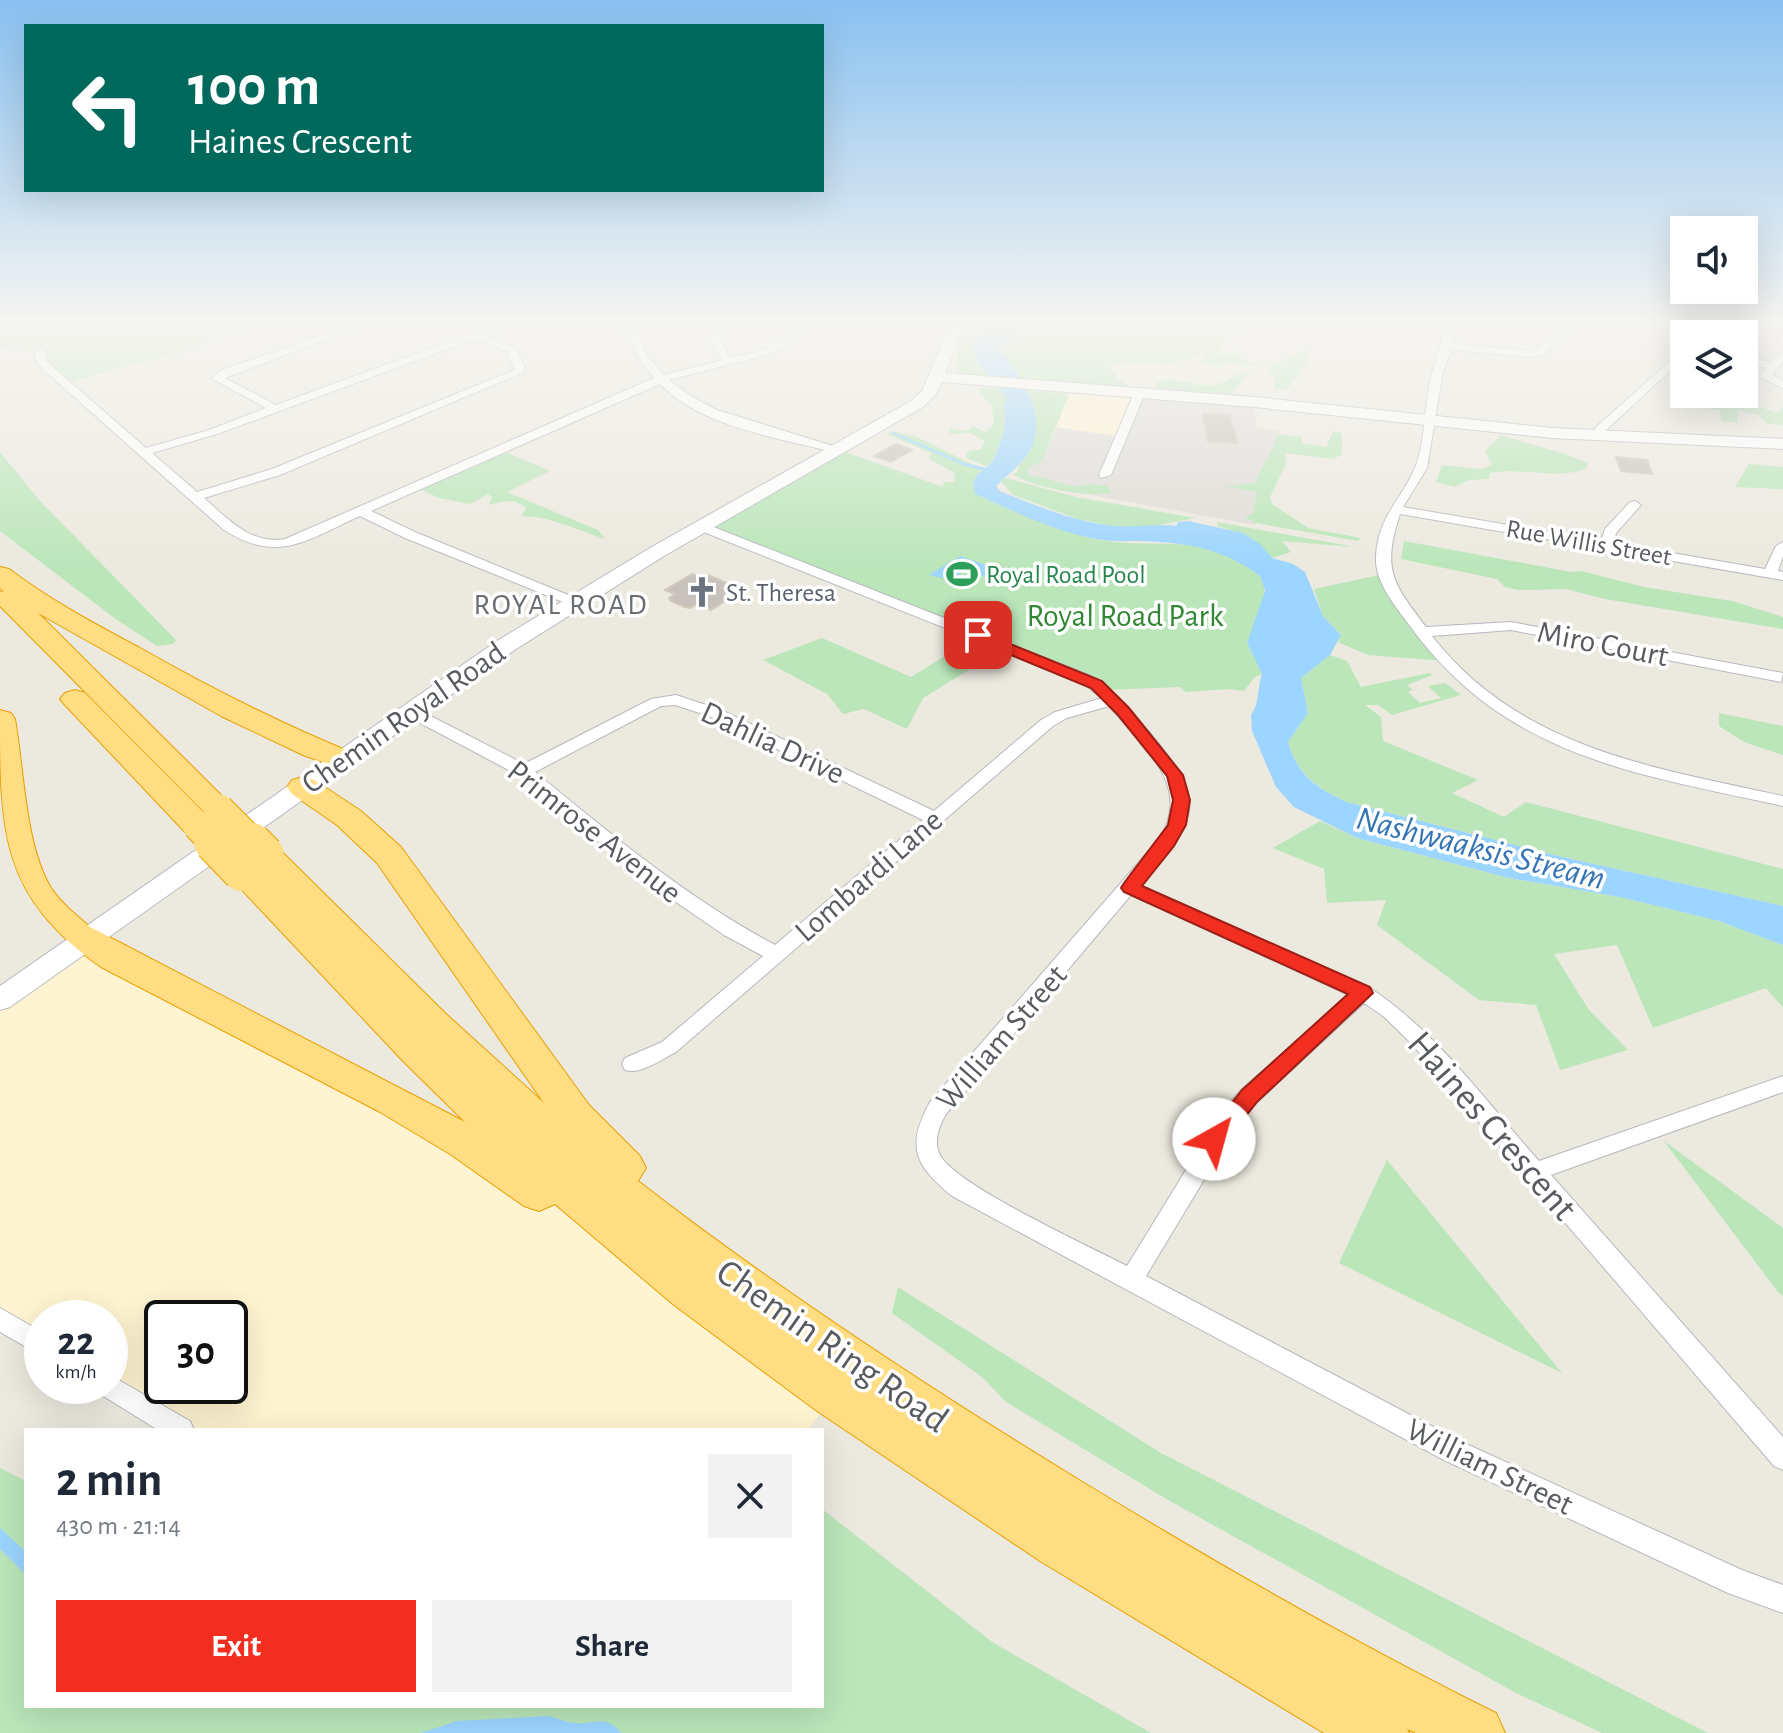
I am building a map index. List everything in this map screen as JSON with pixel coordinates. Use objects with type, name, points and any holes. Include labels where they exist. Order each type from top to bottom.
[{"type":"highway","points":[[0,575],[49,608],[146,663],[278,733],[342,760]]},
{"type":"highway","points":[[0,592],[253,864]]},
{"type":"highway","points":[[0,621],[208,817]]},
{"type":"highway","points":[[0,719],[13,866],[26,895],[54,927],[79,943],[394,1101],[465,1142],[511,1172],[697,1313],[834,1395]]},
{"type":"highway","points":[[303,787],[349,818],[389,855],[567,1105],[616,1160],[652,1194],[1005,1463]]},
{"type":"highway","name":"Chemin Ring Road","points":[[253,864],[607,1181],[827,1345],[1005,1463],[1159,1559],[1297,1638],[1476,1733]]},
{"type":"highway","name":"Chemin Ring Road","points":[[253,864],[417,1051],[519,1149],[690,1291],[834,1395],[1058,1543],[1380,1733]]},
{"type":"main road","name":"Chemin Royal Road","points":[[0,1000],[573,602],[701,526],[894,419],[906,407]]},
{"type":"main road","points":[[1287,407],[1601,436],[1783,444]]},
{"type":"street","points":[[92,407],[239,533],[269,546],[289,542],[597,407]]},
{"type":"street","points":[[272,407],[276,409]]},
{"type":"street","points":[[144,452],[282,407]]},
{"type":"street","points":[[195,497],[276,472],[434,407]]},
{"type":"street","points":[[705,407],[837,449]]},
{"type":"street","points":[[1105,475],[1133,407]]},
{"type":"street","points":[[1431,407],[1421,468],[1395,509],[1383,548],[1384,574],[1394,594],[1465,681],[1494,704],[1546,734],[1634,769],[1783,801]]},
{"type":"street","points":[[1601,436],[1599,430],[1624,407]]},
{"type":"street","points":[[1607,545],[1610,532],[1635,505]]},
{"type":"street","name":"Rue Willis Street","points":[[1395,509],[1777,575]]},
{"type":"street","points":[[359,510],[410,535],[573,602]]},
{"type":"street","name":"William Street","points":[[701,526],[1096,684],[1170,768],[1181,791],[1180,816],[1173,834],[1131,888],[938,1108],[926,1127],[925,1152],[939,1174],[960,1189],[1453,1451],[1738,1583],[1783,1599]]},
{"type":"street","points":[[1777,575],[1772,563],[1783,546]]},
{"type":"street","name":"Miro Court","points":[[1423,632],[1511,626],[1781,677]]},
{"type":"street","name":"Dahlia Drive","points":[[524,771],[657,702],[676,700],[715,713],[934,818]]},
{"type":"street","name":"Lombardi Lane","points":[[632,1064],[669,1047],[1047,723],[1061,715],[1112,700]]},
{"type":"street","name":"Primrose Avenue","points":[[411,712],[524,771],[650,876],[731,930],[776,954]]},
{"type":"street","name":"Haines Crescent","points":[[1131,888],[1363,993],[1390,1011],[1418,1038],[1783,1457]]},
{"type":"street","points":[[1131,1280],[1229,1119],[1249,1096],[1363,993]]},
{"type":"street","points":[[1535,1172],[1783,1084]]},
{"type":"street","points":[[0,1319],[24,1334]]},
{"type":"street","points":[[128,1398],[178,1428]]},
{"type":"shaded area","points":[[1064,407],[1133,407],[1121,437],[1057,427]]},
{"type":"shaded area","points":[[1132,407],[1254,407],[1256,428],[1279,430],[1255,525],[1031,484],[1035,477],[1028,475],[1027,468],[1042,460],[1057,427],[1120,437]]},
{"type":"shaded area","points":[[79,943],[511,1172],[618,1255],[834,1395],[809,1428],[178,1428],[128,1397],[128,1300],[24,1300],[24,1334],[0,1319],[0,1000]]},
{"type":"green space","points":[[992,407],[1004,407],[1007,426],[993,461],[986,466],[966,458],[967,452],[981,449],[985,441],[970,433],[950,434],[949,429],[968,431],[972,426],[986,432],[994,424]]},
{"type":"green space","points":[[1031,407],[1064,407],[1042,461],[1027,468],[1028,474],[1076,487],[1089,484],[1108,486],[1111,493],[1087,494],[1060,490],[1011,474],[1017,473],[1035,437]]},
{"type":"green space","points":[[1759,407],[1778,413],[1783,407],[1783,425],[1767,424],[1760,416],[1738,410],[1738,423],[1721,421],[1720,410],[1705,408]]},
{"type":"green space","name":"Royal Road Park","points":[[893,431],[917,437],[978,467],[981,469],[975,494],[1034,519],[1113,542],[1202,547],[1220,552],[1252,569],[1262,579],[1264,594],[1247,643],[1262,674],[1255,677],[1244,691],[1186,692],[1180,687],[1104,690],[1006,647],[923,698],[907,729],[864,709],[843,714],[827,694],[763,660],[822,638],[911,677],[977,636],[701,526],[837,449],[943,487],[944,482],[955,482],[954,472],[929,459],[931,453],[886,434]]},
{"type":"green space","points":[[1333,431],[1342,433],[1342,454],[1334,459],[1285,453],[1286,464],[1270,497],[1272,504],[1308,528],[1361,538],[1358,541],[1256,523],[1244,517],[1253,514],[1257,492],[1226,486],[1255,483],[1278,434],[1302,437],[1301,443],[1326,447]]},
{"type":"green space","points":[[1501,435],[1577,458],[1588,463],[1586,469],[1549,474],[1514,471],[1490,473],[1489,479],[1469,480],[1454,487],[1436,482],[1442,465],[1480,469],[1492,465],[1485,451]]},
{"type":"green space","points":[[499,449],[550,471],[507,492],[598,530],[605,539],[553,521],[522,516],[526,508],[518,503],[489,505],[492,497],[488,494],[470,504],[439,498],[414,486]]},
{"type":"green space","points":[[0,452],[40,501],[176,640],[173,644],[157,646],[117,620],[0,531]]},
{"type":"green space","points":[[1749,464],[1783,467],[1783,489],[1735,487]]},
{"type":"green space","points":[[1006,478],[1076,497],[1196,518],[1142,528],[1078,519],[1013,495],[1001,481]]},
{"type":"green space","points":[[1217,522],[1355,547],[1282,541],[1291,552],[1272,558],[1254,542],[1218,526]]},
{"type":"green space","points":[[1404,541],[1732,601],[1783,617],[1783,629],[1605,599],[1566,589],[1518,590],[1505,587],[1497,579],[1401,559]]},
{"type":"green space","points":[[1384,574],[1446,661],[1368,655],[1338,642],[1341,635],[1323,616],[1314,589]]},
{"type":"green space","points":[[1330,655],[1347,661],[1361,687],[1430,673],[1432,675],[1407,685],[1413,690],[1408,692],[1420,703],[1441,698],[1428,686],[1445,683],[1461,695],[1392,715],[1378,705],[1365,705],[1381,717],[1383,741],[1478,780],[1452,793],[1504,817],[1526,802],[1783,869],[1783,906],[1558,856],[1346,802],[1335,796],[1303,772],[1288,742],[1308,713],[1301,678]]},
{"type":"green space","points":[[1719,713],[1783,726],[1783,755],[1744,742],[1719,726]]},
{"type":"green space","points":[[1320,821],[1357,838],[1509,878],[1620,897],[1719,921],[1783,945],[1783,1008],[1766,988],[1653,1028],[1617,945],[1554,954],[1589,1010],[1628,1050],[1560,1070],[1536,1005],[1479,1000],[1377,925],[1386,900],[1327,903],[1324,869],[1273,848]]},
{"type":"green space","points":[[1664,1141],[1783,1228],[1783,1296],[1778,1292]]},
{"type":"green space","points":[[1387,1160],[1562,1373],[1339,1263]]},
{"type":"green space","points":[[898,1287],[1161,1453],[1708,1733],[1602,1733],[1516,1693],[1168,1500],[1006,1402],[982,1377],[892,1313]]},
{"type":"green space","points":[[0,1468],[24,1480],[24,1708],[824,1708],[824,1511],[992,1642],[1151,1733],[0,1733]]},
{"type":"water","name":"Nashwaaksis Stream","points":[[1004,407],[1033,407],[1036,431],[1026,456],[996,486],[1000,491],[1093,523],[1176,526],[1178,522],[1188,521],[1243,533],[1260,544],[1272,558],[1293,564],[1305,572],[1323,616],[1341,635],[1330,655],[1301,678],[1308,713],[1288,742],[1297,764],[1317,785],[1346,802],[1558,856],[1783,906],[1783,945],[1719,921],[1620,897],[1509,878],[1357,838],[1294,807],[1276,787],[1252,731],[1251,715],[1256,706],[1262,674],[1247,643],[1265,591],[1260,576],[1232,559],[1203,548],[1172,543],[1101,540],[1064,531],[975,494],[974,481],[994,458],[1002,438]]},
{"type":"water","points":[[960,556],[997,569],[986,577],[962,569],[958,582],[929,575]]},
{"type":"water","points":[[0,1528],[24,1550],[24,1573],[0,1549]]},
{"type":"water","points":[[548,1716],[574,1723],[605,1722],[621,1733],[421,1733],[457,1721]]},
{"type":"building","points":[[1203,414],[1230,415],[1237,443],[1208,442]]},
{"type":"building","points":[[896,444],[912,450],[891,462],[874,456]]},
{"type":"building","points":[[1616,457],[1647,460],[1652,474],[1621,471]]},
{"type":"building","name":"St. Theresa","points":[[692,574],[702,578],[708,575],[729,584],[723,588],[736,594],[711,610],[697,604],[685,607],[671,601],[669,598],[675,594],[665,590]]},
{"type":"waterway","points":[[893,433],[964,464],[988,470]]},
{"type":"place","name":"Royal Road Pool","points":[[962,574]]},
{"type":"place","name":"St. Theresa","points":[[702,592]]},
{"type":"district","name":"ROYAL ROAD","points":[[561,604]]},
{"type":"route","points":[[978,635],[1096,684],[1175,775],[1181,791],[1177,825],[1131,888],[1363,993],[1249,1096],[1214,1139]]}]
